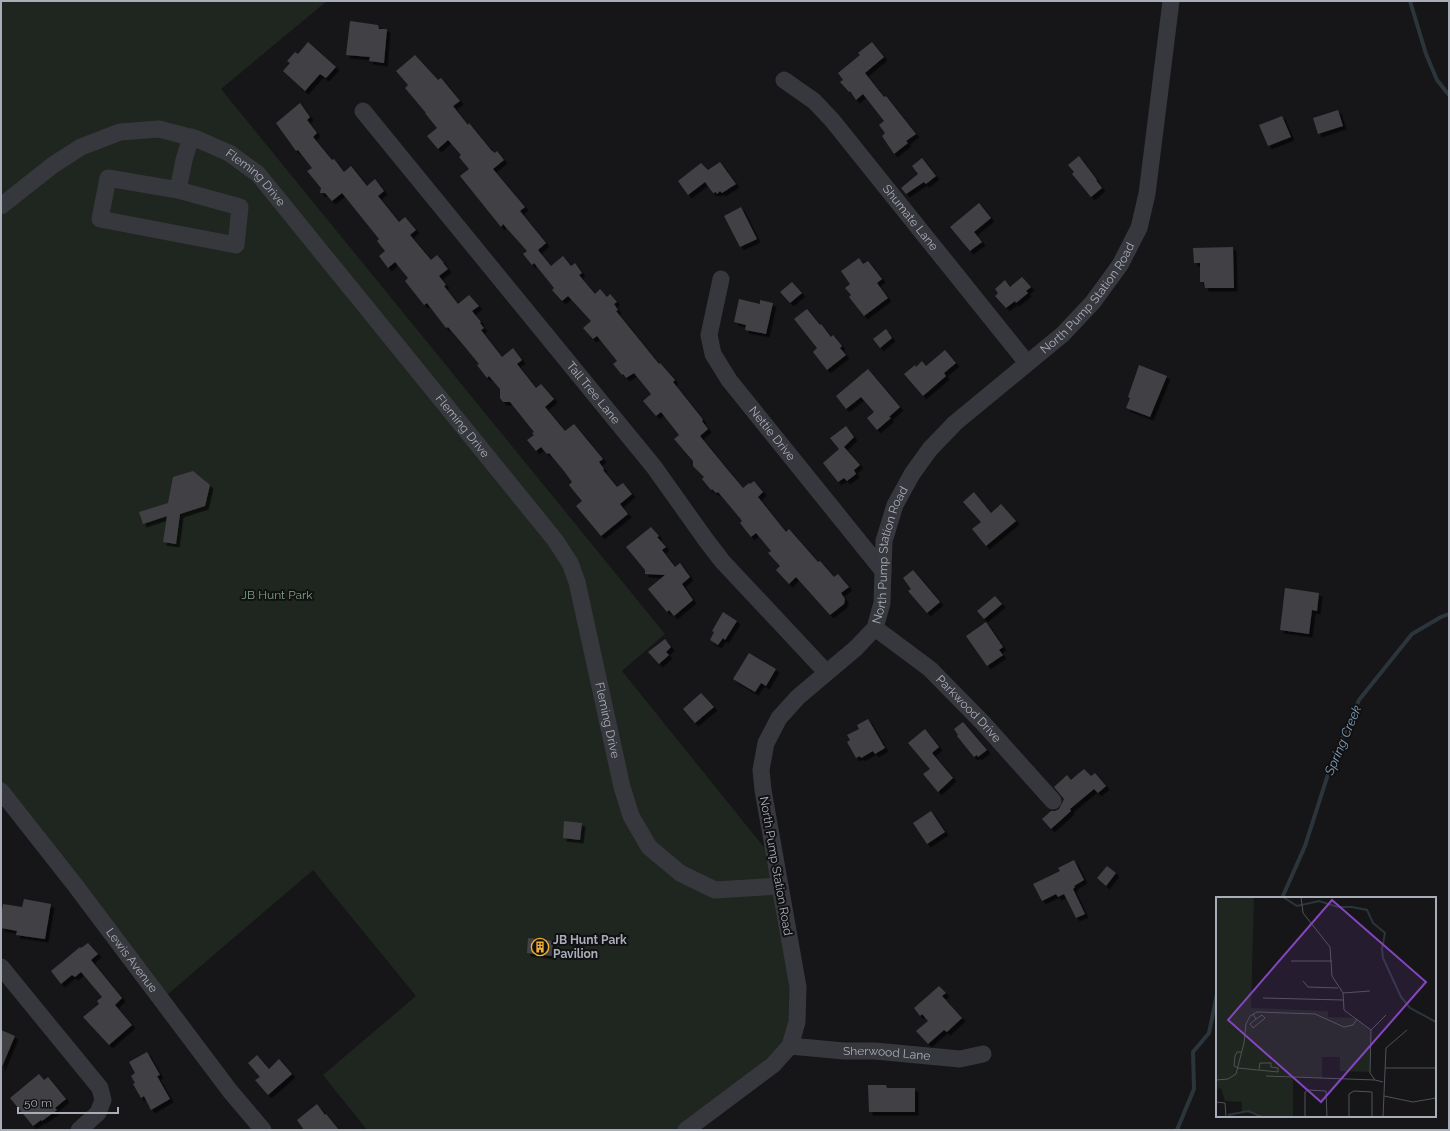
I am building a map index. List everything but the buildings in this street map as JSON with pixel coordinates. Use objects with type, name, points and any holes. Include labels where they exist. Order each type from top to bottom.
[{"type":"street","name":"North Pump Station Road","points":[[686,1130],[773,1065],[790,1046],[797,1022],[798,987],[763,790],[761,770],[766,743],[779,718],[798,696],[856,648],[875,628],[882,603],[884,541],[894,505],[912,474],[930,449],[955,423],[1063,334],[1093,302],[1120,266],[1138,228],[1147,194],[1171,1]]},
{"type":"street","name":"Shumate Lane","points":[[784,80],[814,101],[832,120],[1027,363]]},
{"type":"street","name":"Tall Tree Lane","points":[[363,111],[654,467],[722,561],[826,672]]},
{"type":"street","name":"Fleming Drive","points":[[1,206],[54,165],[81,147],[120,132],[159,129],[191,137],[229,153],[258,174],[555,540],[570,563],[577,582],[622,787],[631,816],[649,847],[680,873],[715,890],[780,886]]},
{"type":"street","points":[[178,190],[184,160],[191,137]]},
{"type":"street","points":[[108,178],[178,190],[240,208],[236,246],[100,219],[108,178]]},
{"type":"street","name":"Nettie Drive","points":[[721,278],[709,335],[713,354],[730,380],[883,571]]},
{"type":"street","name":"Parkwood Drive","points":[[875,628],[930,669],[983,723],[1053,801]]},
{"type":"street","name":"Lewis Avenue","points":[[1,791],[75,884],[230,1091],[263,1130]]},
{"type":"street","points":[[1,967],[100,1088],[103,1100],[98,1113],[79,1130]]},
{"type":"street","name":"Sherwood Lane","points":[[790,1046],[844,1051],[875,1051],[960,1059],[983,1054]]},
{"type":"green space","name":"JB Hunt Park","points":[[1,1],[327,1],[221,89],[665,634],[622,671],[775,861],[798,987],[790,1046],[686,1130],[367,1130],[323,1075],[416,996],[313,870],[167,995],[1,792]]},
{"type":"waterway","name":"Spring Creek","points":[[1410,1],[1426,54],[1437,80],[1449,95]]},
{"type":"waterway","name":"Spring Creek","points":[[1282,897],[1305,846],[1332,762],[1359,700],[1412,634],[1449,614]]},
{"type":"waterway","name":"Spring Creek","points":[[1177,1130],[1194,1089],[1193,1052],[1209,1033],[1216,999]]},
{"type":"place","name":"JB Hunt Park Pavilion","points":[[540,947]]}]
